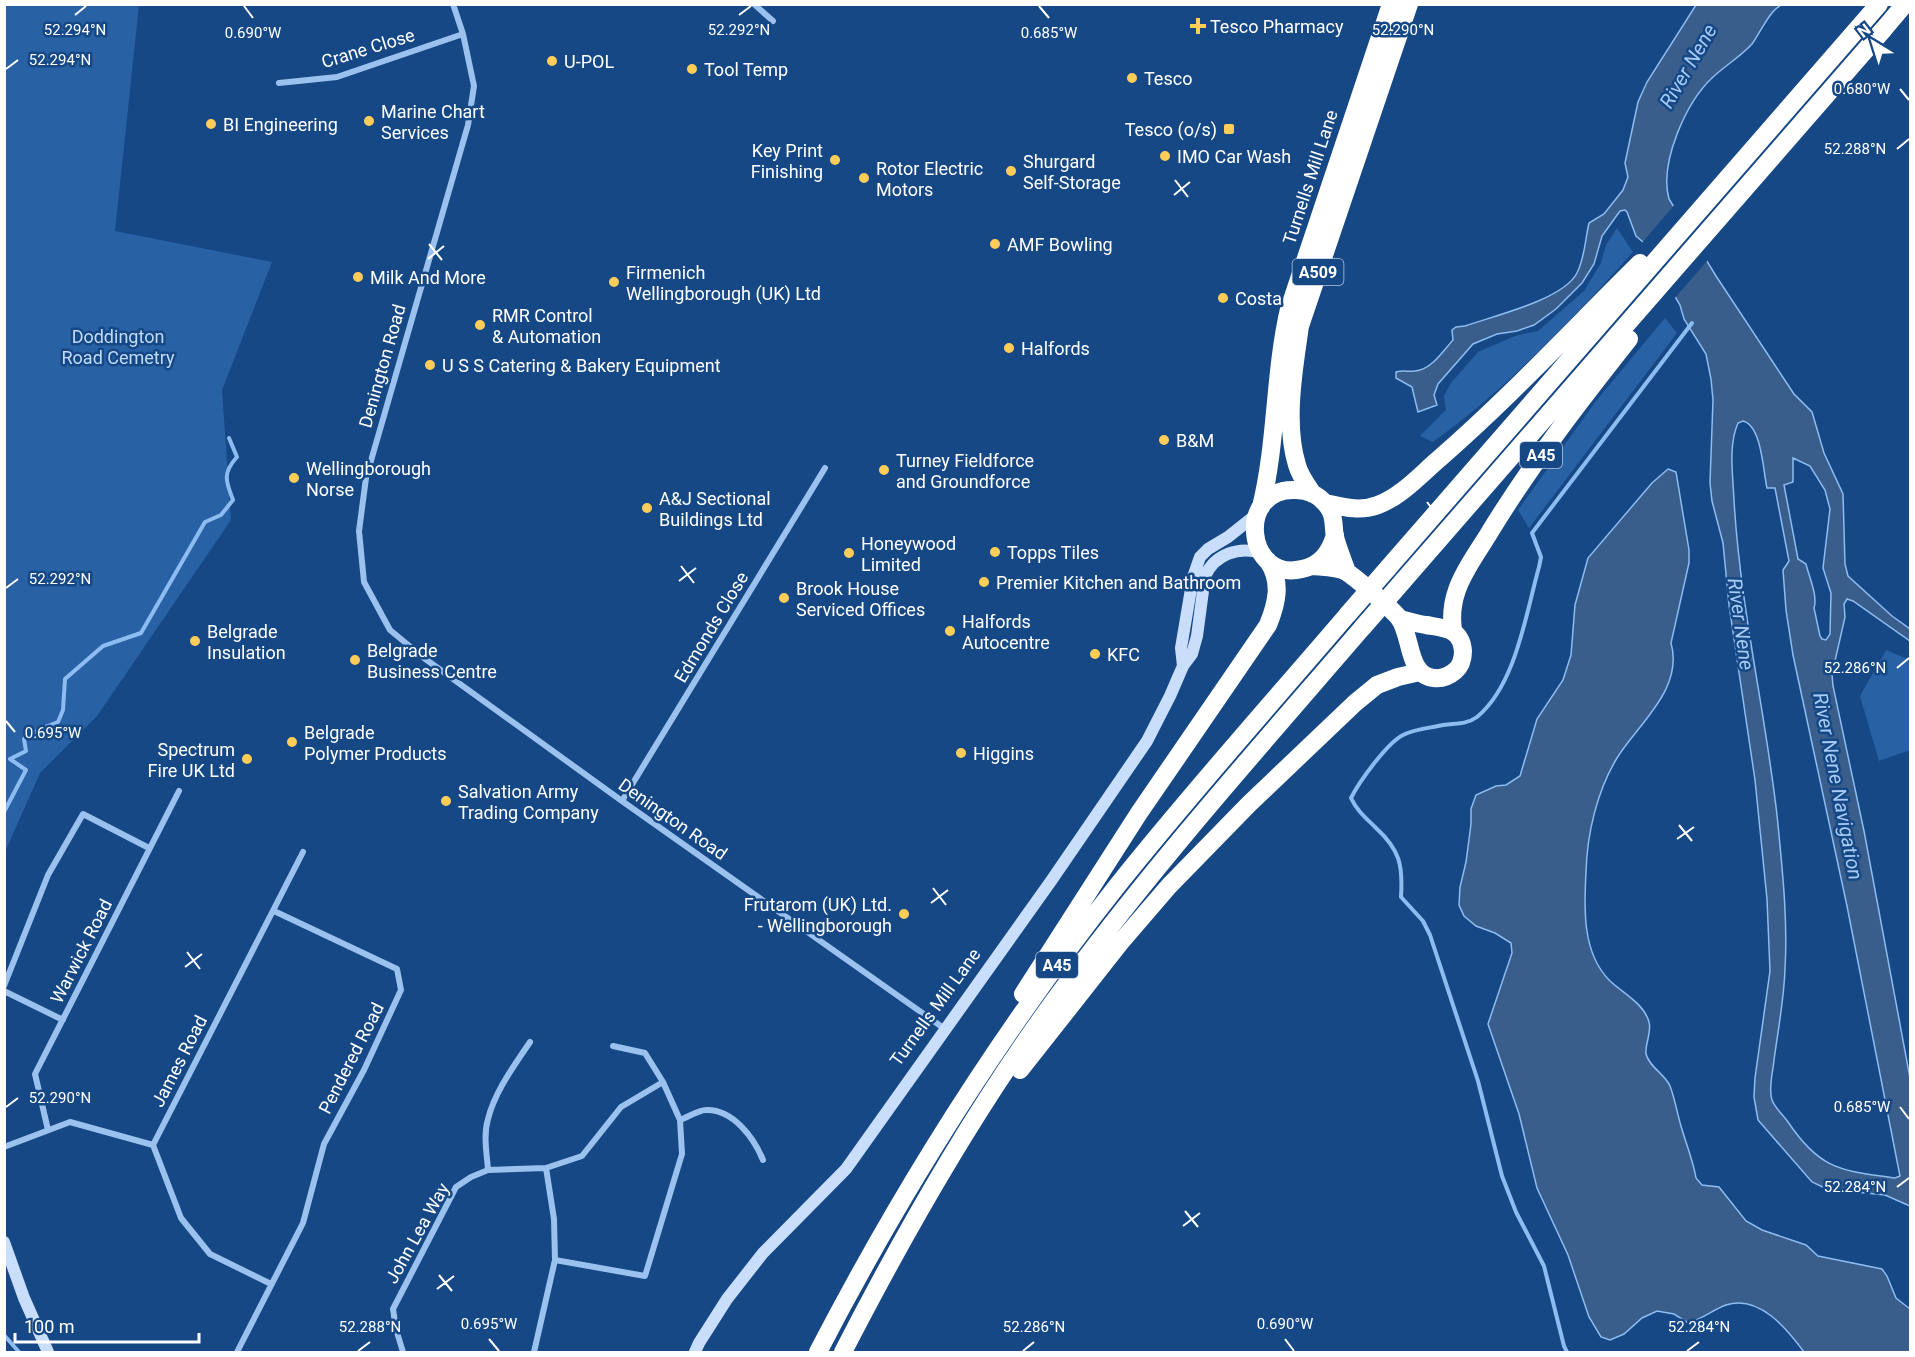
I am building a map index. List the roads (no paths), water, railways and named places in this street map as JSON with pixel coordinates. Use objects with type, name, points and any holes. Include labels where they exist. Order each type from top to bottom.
[{"type":"highway","name":"Turnells Mill Lane","points":[[1259,510],[1271,457],[1277,372],[1289,309],[1391,4]]},
{"type":"highway","name":"Turnells Mill Lane","points":[[1319,498],[1297,465],[1291,432],[1293,379],[1300,326],[1409,4]]},
{"type":"highway","points":[[1319,498],[1331,512],[1335,523],[1335,535],[1331,548],[1323,559],[1312,567],[1287,570],[1264,557],[1255,541],[1254,527],[1259,510],[1269,498],[1290,489],[1302,490],[1319,498],[1356,509],[1369,508],[1406,488],[1464,436],[1643,267],[1775,123],[1879,4]]},
{"type":"highway","points":[[1899,4],[1911,7]]},
{"type":"highway","name":"A45","points":[[1453,630],[1451,613],[1457,589],[1516,490],[1692,249],[1905,4]]},
{"type":"highway","name":"A45","points":[[937,1140],[1022,1014],[1117,886],[1643,267]]},
{"type":"highway","name":"A45","points":[[843,1353],[927,1196],[1003,1074],[1084,961],[1141,887],[1363,627],[1659,292]]},
{"type":"highway","points":[[1335,535],[1347,572],[1400,619],[1413,661],[1420,672],[1427,677],[1437,678],[1448,676],[1457,669],[1463,657],[1462,645],[1453,630],[1400,619]]},
{"type":"highway","name":"A45","points":[[818,1353],[856,1279],[1007,1018],[1140,813],[1268,625],[1274,609],[1277,583],[1274,570],[1264,557]]},
{"type":"highway","points":[[1312,567],[1347,572]]},
{"type":"highway","name":"A45","points":[[927,1196],[1012,1081],[1120,943],[1169,886],[1249,804],[1355,703],[1377,686],[1398,677],[1420,672]]},
{"type":"main road","name":"Turnells Mill Lane","points":[[1183,666],[1180,648],[1193,577],[1200,557],[1208,549],[1228,537],[1259,510]]},
{"type":"main road","name":"Turnells Mill Lane","points":[[695,1353],[727,1299],[763,1253],[846,1169],[1051,881],[1146,741],[1183,666],[1192,654],[1197,636],[1204,583],[1209,568],[1231,552],[1242,550],[1264,557]]},
{"type":"main road","points":[[4,1242],[24,1298],[48,1353]]},
{"type":"street","name":"Denington Road","points":[[453,4],[463,34],[474,86],[468,125],[366,477],[359,531],[364,582],[390,630],[424,658],[945,1029]]},
{"type":"street","points":[[754,4],[773,21]]},
{"type":"street","name":"Crane Close","points":[[279,82],[337,77],[463,34]]},
{"type":"street","name":"Edmonds Close","points":[[622,801],[825,468]]},
{"type":"street","name":"Warwick Road","points":[[48,1130],[35,1074],[179,791]]},
{"type":"street","points":[[63,1020],[4,988],[48,875],[83,814],[149,848]]},
{"type":"street","name":"James Road","points":[[153,1145],[303,852]]},
{"type":"street","name":"Pendered Road","points":[[237,1353],[303,1223],[324,1144],[364,1070],[401,990],[397,969],[274,911]]},
{"type":"street","points":[[488,1170],[485,1140],[487,1120],[499,1091],[530,1042]]},
{"type":"street","points":[[555,1260],[645,1276],[682,1154],[680,1120],[663,1082],[645,1053],[613,1046]]},
{"type":"street","name":"John Lea Way","points":[[403,1353],[393,1309],[456,1187],[488,1170],[546,1168],[582,1156],[621,1107],[663,1082]]},
{"type":"street","points":[[680,1120],[706,1110],[729,1116],[756,1143],[763,1160]]},
{"type":"street","points":[[4,1147],[70,1122],[153,1145],[182,1218],[210,1254],[271,1284]]},
{"type":"street","points":[[534,1353],[555,1260],[554,1219],[546,1168]]},
{"type":"water","points":[[1696,5],[1782,5],[1770,16],[1752,44],[1713,77],[1693,102],[1671,151],[1667,184],[1669,199],[1716,276],[1794,394],[1812,412],[1824,453],[1843,494],[1845,564],[1848,576],[1892,616],[1910,629],[1910,641],[1847,599],[1844,604],[1845,617],[1832,674],[1910,1078],[1910,1206],[1885,1195],[1827,1189],[1812,1182],[1758,1120],[1754,1097],[1755,1078],[1770,971],[1767,899],[1755,780],[1729,605],[1723,543],[1712,501],[1710,483],[1713,400],[1711,379],[1706,354],[1684,319],[1680,305],[1643,242],[1636,236],[1627,212],[1620,211],[1602,236],[1594,264],[1582,283],[1556,309],[1534,325],[1517,331],[1497,334],[1473,344],[1438,384],[1434,395],[1437,405],[1418,412],[1412,387],[1396,378],[1396,372],[1421,370],[1431,364],[1453,340],[1452,330],[1456,327],[1526,306],[1558,291],[1569,283],[1577,273],[1582,261],[1589,223],[1604,214],[1623,190],[1628,177],[1625,163],[1638,102],[1647,82]],"holes":[[[1743,421],[1754,431],[1758,440],[1767,488],[1775,488],[1789,561],[1783,570],[1793,655],[1847,906],[1900,1176],[1895,1178],[1846,1170],[1822,1159],[1800,1138],[1775,1106],[1771,1096],[1784,981],[1785,912],[1772,776],[1737,540],[1732,451],[1738,423]],[[1793,458],[1810,466],[1825,490],[1830,509],[1823,568],[1831,593],[1830,634],[1826,640],[1820,636],[1814,608],[1814,592],[1806,564],[1798,559],[1784,485],[1793,482]]]},
{"type":"water","points":[[1668,469],[1676,472],[1689,550],[1689,563],[1671,643],[1673,660],[1671,676],[1657,705],[1617,758],[1604,784],[1594,813],[1585,886],[1585,915],[1589,943],[1600,969],[1646,1015],[1650,1026],[1646,1054],[1650,1063],[1670,1086],[1696,1178],[1702,1185],[1719,1187],[1746,1221],[1762,1230],[1806,1245],[1818,1256],[1882,1269],[1896,1298],[1910,1309],[1910,1352],[1804,1352],[1781,1324],[1771,1316],[1750,1304],[1738,1303],[1726,1305],[1688,1323],[1674,1314],[1657,1311],[1642,1318],[1624,1334],[1610,1340],[1601,1337],[1589,1317],[1568,1255],[1537,1188],[1519,1114],[1488,1024],[1512,953],[1511,943],[1495,933],[1476,926],[1464,916],[1459,905],[1471,824],[1471,809],[1476,795],[1496,786],[1506,785],[1520,776],[1537,719],[1563,680],[1571,655],[1575,605],[1588,558],[1652,483]]},
{"type":"waterway","points":[[1567,1352],[1544,1266],[1516,1212],[1502,1176],[1478,1081],[1430,935],[1423,921],[1401,897],[1400,867],[1395,851],[1384,836],[1359,811],[1351,798],[1374,764],[1396,739],[1417,730],[1469,721],[1477,717],[1490,703],[1501,687],[1518,647],[1539,567],[1541,557],[1532,533],[1692,323]]},
{"type":"waterway","points":[[4,812],[26,770],[10,759],[26,751],[24,739],[58,722],[63,710],[65,679],[103,646],[141,633],[205,522],[221,515],[233,500],[227,473],[237,457],[229,438]]},
{"type":"waterway","points":[[4,1335],[19,1352]]},
{"type":"place","name":"Tesco Pharmacy","points":[[1198,26]]},
{"type":"place","name":"U-POL","points":[[552,61]]},
{"type":"place","name":"Tool Temp","points":[[692,69]]},
{"type":"place","name":"Tesco","points":[[1132,78]]},
{"type":"place","name":"Marine Chart Services","points":[[369,121]]},
{"type":"place","name":"BI Engineering","points":[[211,124]]},
{"type":"place","name":"Tesco (o/s)","points":[[1229,129]]},
{"type":"place","name":"IMO Car Wash","points":[[1165,156]]},
{"type":"place","name":"Key Print Finishing","points":[[835,160]]},
{"type":"place","name":"Shurgard Self-Storage","points":[[1011,171]]},
{"type":"place","name":"Rotor Electric Motors","points":[[864,178]]},
{"type":"place","name":"AMF Bowling","points":[[995,244]]},
{"type":"place","name":"Milk And More","points":[[358,277]]},
{"type":"place","name":"Firmenich Wellingborough (UK) Ltd","points":[[614,282]]},
{"type":"place","name":"Costa","points":[[1223,298]]},
{"type":"place","name":"RMR Control & Automation","points":[[480,325]]},
{"type":"place","name":"Halfords","points":[[1009,348]]},
{"type":"place","name":"U S S Catering & Bakery Equipment","points":[[430,365]]},
{"type":"place","name":"B&M","points":[[1164,440]]},
{"type":"place","name":"Turney Fieldforce and Groundforce","points":[[884,470]]},
{"type":"place","name":"Wellingborough Norse","points":[[294,478]]},
{"type":"place","name":"A&J Sectional Buildings Ltd","points":[[647,508]]},
{"type":"place","name":"Topps Tiles","points":[[995,552]]},
{"type":"place","name":"Honeywood Limited","points":[[849,553]]},
{"type":"place","name":"Premier Kitchen and Bathroom","points":[[984,582]]},
{"type":"place","name":"Brook House Serviced Offices","points":[[784,598]]},
{"type":"place","name":"Halfords Autocentre","points":[[950,631]]},
{"type":"place","name":"Belgrade Insulation","points":[[195,641]]},
{"type":"place","name":"KFC","points":[[1095,654]]},
{"type":"place","name":"Belgrade Business Centre","points":[[355,660]]},
{"type":"place","name":"Belgrade Polymer Products","points":[[292,742]]},
{"type":"place","name":"Higgins","points":[[961,753]]},
{"type":"place","name":"Spectrum Fire UK Ltd","points":[[247,759]]},
{"type":"place","name":"Salvation Army Trading Company","points":[[446,801]]},
{"type":"place","name":"Frutarom (UK) Ltd. - Wellingborough","points":[[904,914]]},
{"type":"water label","name":"River Nene","points":[[1688,66]]},
{"type":"water label","name":"River Nene","points":[[1741,624]]},
{"type":"water label","name":"River Nene Navigation","points":[[1838,786]]},
{"type":"park label","name":"Doddington Road Cemetry","points":[[118,346]]}]
